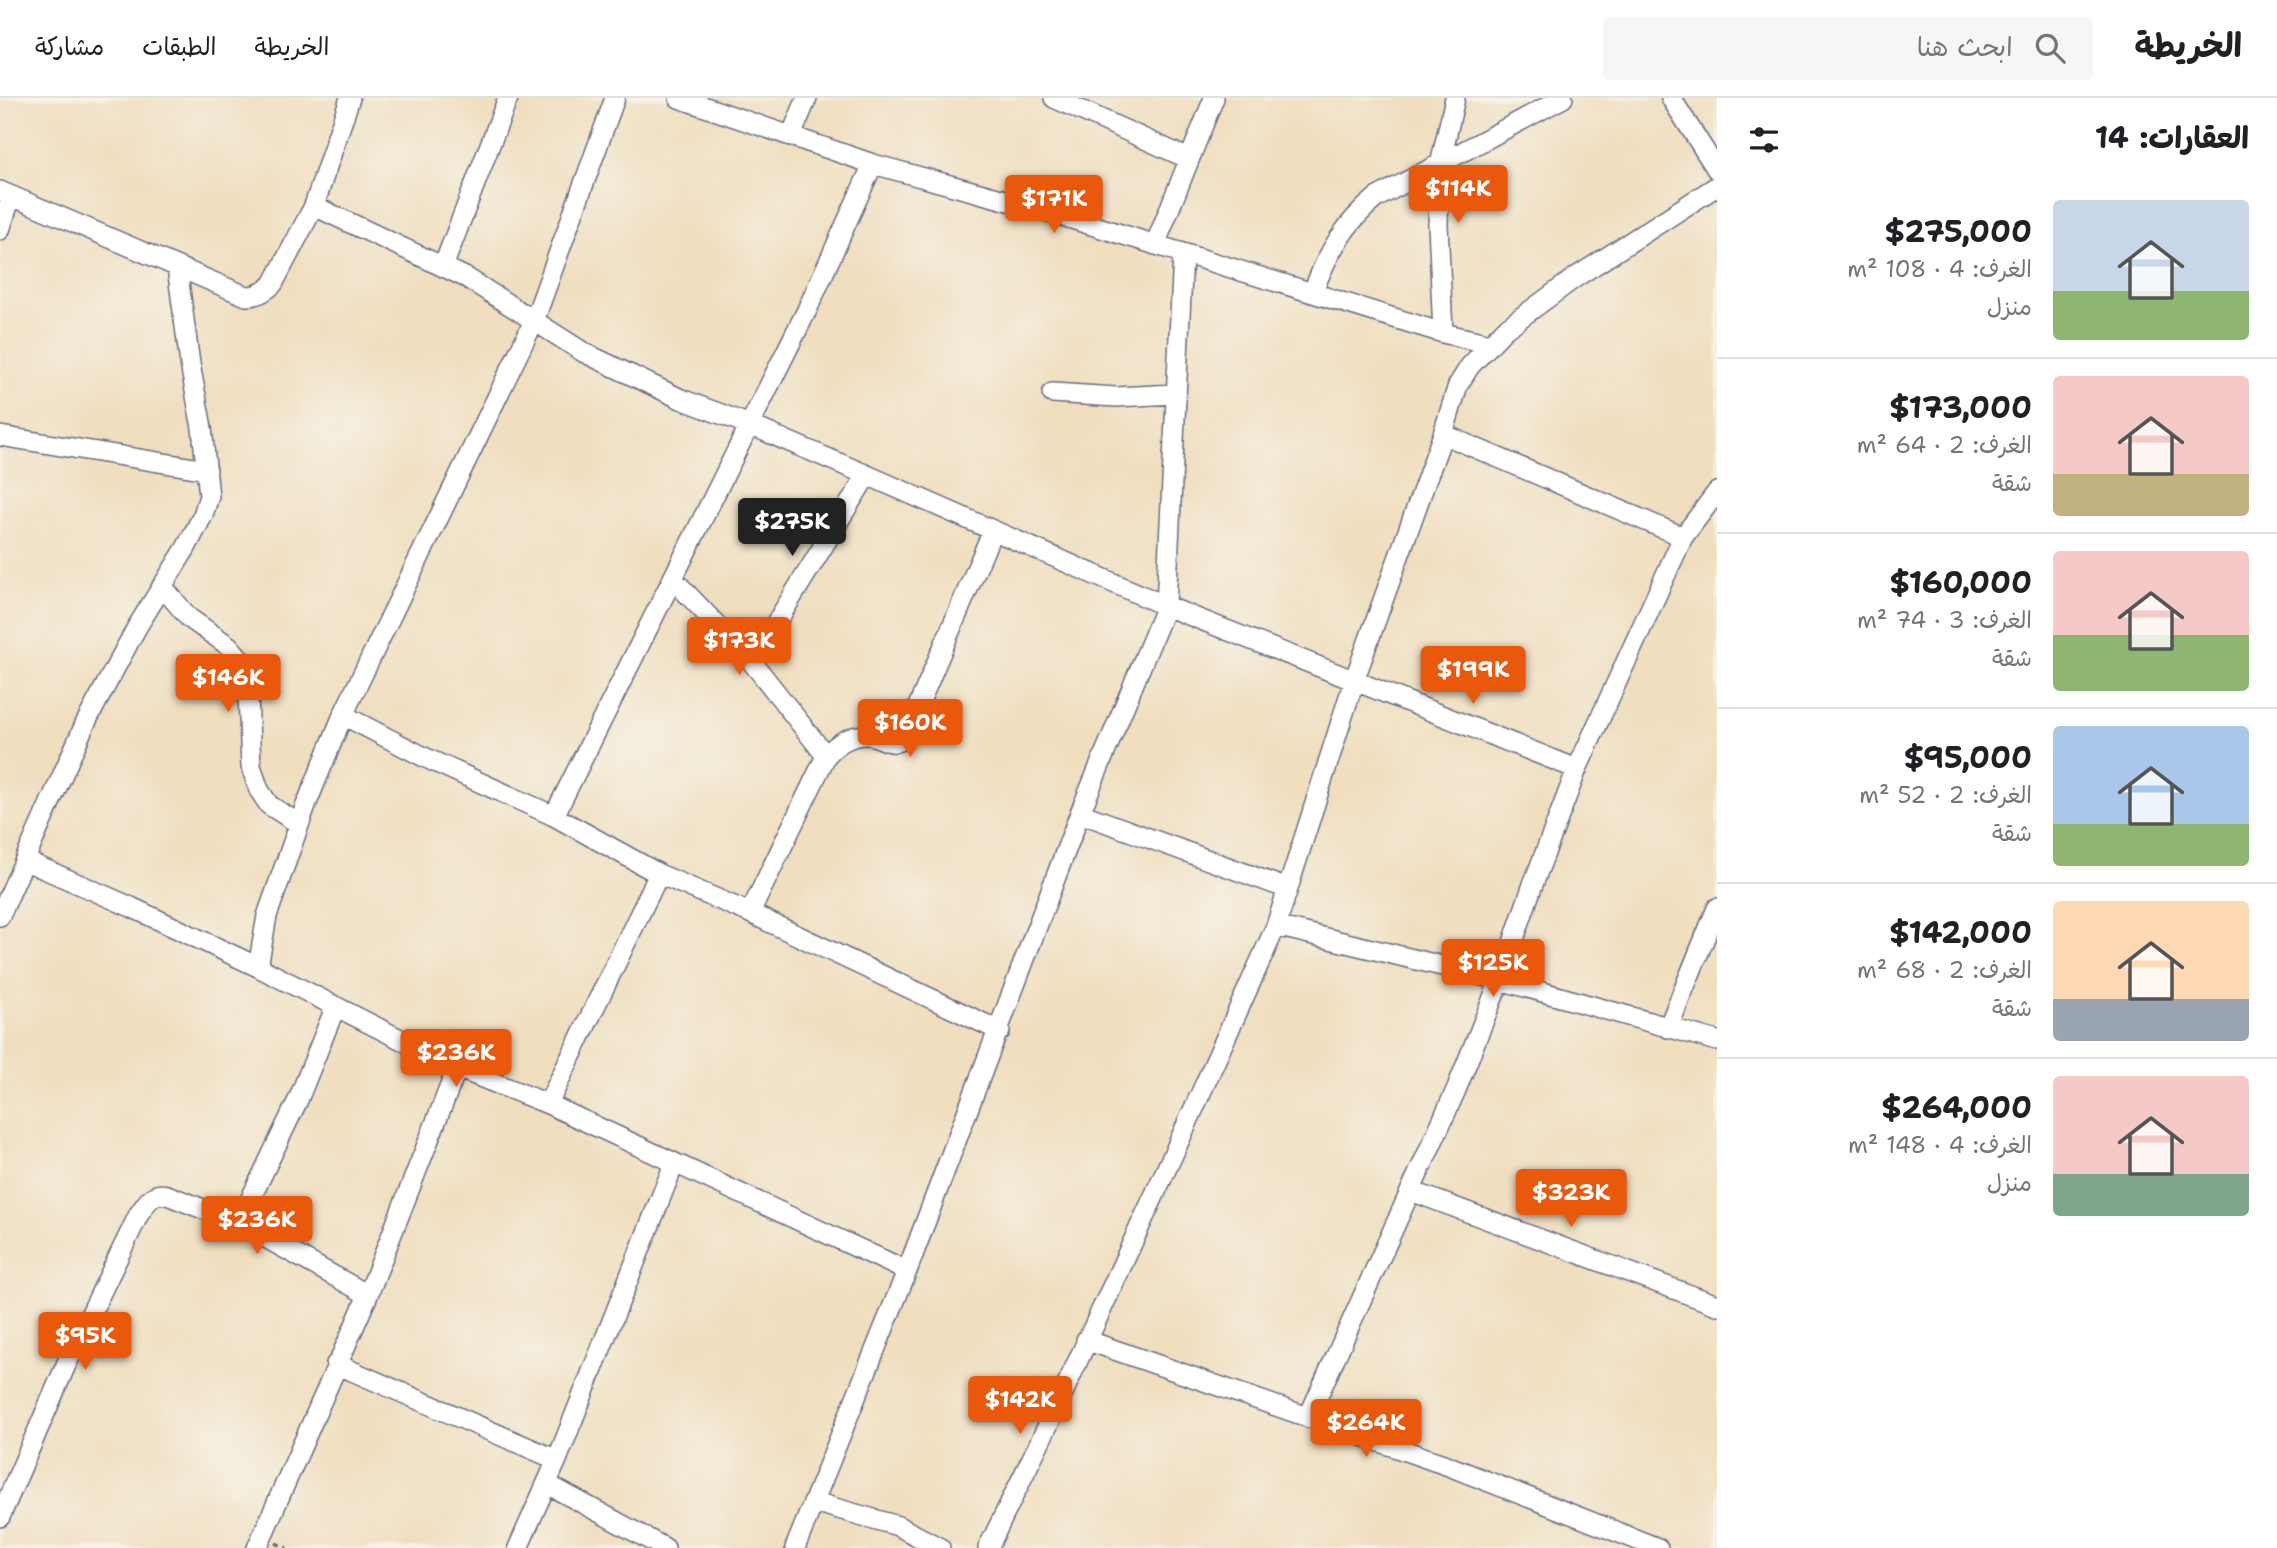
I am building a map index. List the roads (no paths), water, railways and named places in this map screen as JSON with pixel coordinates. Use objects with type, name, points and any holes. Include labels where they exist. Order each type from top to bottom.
[{"type":"street","points":[[0,230],[6,193],[246,296],[259,294],[273,284],[314,206],[350,98]]},
{"type":"street","points":[[443,267],[508,98]]},
{"type":"street","points":[[258,967],[267,916],[299,824],[344,715],[534,321],[615,98]]},
{"type":"street","points":[[679,98],[873,164],[1049,212],[1490,344]]},
{"type":"street","points":[[791,136],[807,98]]},
{"type":"street","points":[[1054,98],[1189,159]]},
{"type":"street","points":[[1155,245],[1214,98]]},
{"type":"street","points":[[1443,332],[1438,224],[1440,165],[1455,98]]},
{"type":"street","points":[[1313,292],[1340,233],[1376,198],[1563,98]]},
{"type":"street","points":[[1671,98],[1717,170]]},
{"type":"street","points":[[554,816],[710,501],[751,425],[873,164]]},
{"type":"street","points":[[988,1548],[1172,1158],[1276,926],[1354,681],[1458,386],[1470,366],[1504,330],[1576,277],[1717,186]]},
{"type":"street","points":[[314,206],[487,289],[609,366],[681,400],[751,425],[1167,606],[1577,769]]},
{"type":"street","points":[[795,1548],[907,1271],[1000,1031],[1080,813],[1167,606],[1183,254]]},
{"type":"street","points":[[0,916],[85,723],[137,627],[186,548],[203,515],[209,496],[177,267]]},
{"type":"street","points":[[1052,393],[1116,397],[1175,394]]},
{"type":"street","points":[[1443,434],[1683,537]]},
{"type":"street","points":[[0,436],[207,470]]},
{"type":"street","points":[[752,662],[867,475]]},
{"type":"street","points":[[1308,1418],[1456,1090],[1500,980],[1577,769],[1683,537],[1717,492]]},
{"type":"street","points":[[751,913],[826,756],[839,743],[857,736],[870,735],[893,743],[905,737],[993,530]]},
{"type":"street","points":[[673,579],[752,662],[826,756]]},
{"type":"street","points":[[162,586],[189,618],[239,656],[248,695],[251,766],[259,790],[269,805],[299,824]]},
{"type":"street","points":[[344,715],[426,758],[554,816],[659,874],[751,913],[1000,1031]]},
{"type":"street","points":[[1080,813],[1288,889]]},
{"type":"street","points":[[26,861],[258,967],[457,1068],[548,1104],[907,1271]]},
{"type":"street","points":[[548,1104],[659,874]]},
{"type":"street","points":[[1668,1028],[1717,908]]},
{"type":"street","points":[[1276,926],[1500,980],[1717,1041]]},
{"type":"street","points":[[239,1223],[298,1100],[335,1008]]},
{"type":"street","points":[[257,1548],[368,1295],[457,1068]]},
{"type":"street","points":[[518,1548],[558,1460],[674,1164]]},
{"type":"street","points":[[1411,1191],[1717,1304]]},
{"type":"street","points":[[0,1517],[72,1352],[139,1214],[152,1196],[167,1195],[239,1223],[368,1295]]},
{"type":"street","points":[[1086,1340],[1446,1465],[1658,1548]]},
{"type":"street","points":[[336,1364],[558,1460]]},
{"type":"street","points":[[548,1484],[665,1548]]},
{"type":"street","points":[[814,1502],[898,1526],[940,1548]]}]
